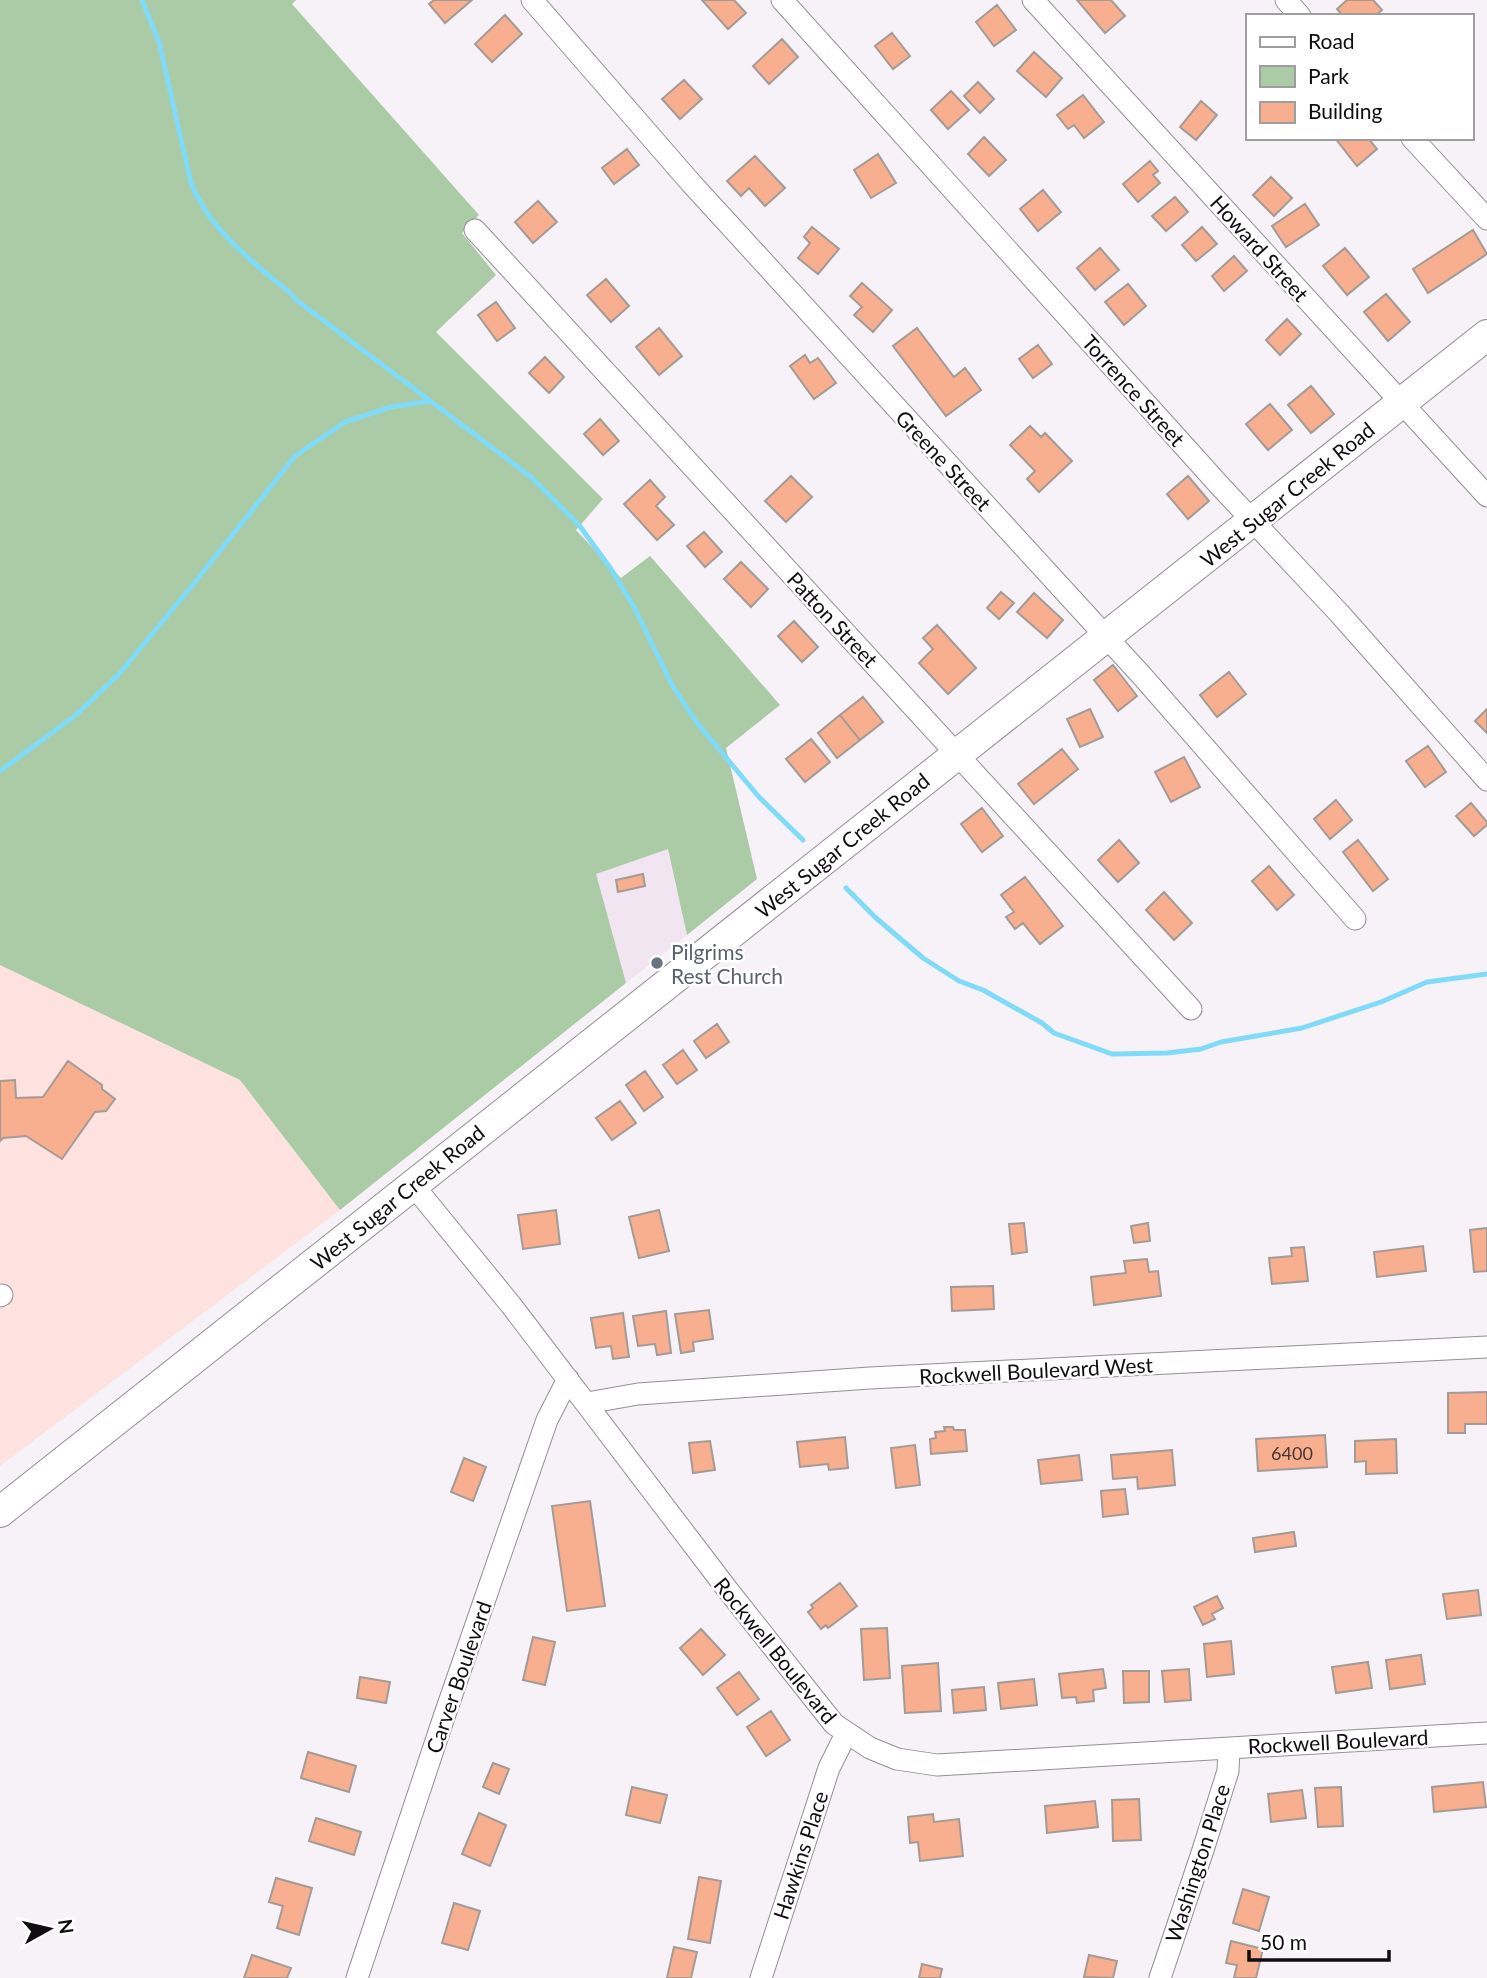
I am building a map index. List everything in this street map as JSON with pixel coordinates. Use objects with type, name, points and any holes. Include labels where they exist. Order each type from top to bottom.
[{"type":"main road","name":"West Sugar Creek Road","points":[[0,1512],[1487,335]]},
{"type":"street","name":"Greene Street","points":[[532,0],[691,183],[1106,637],[1355,919]]},
{"type":"street","name":"Torrence Street","points":[[782,0],[1221,487],[1339,613],[1487,780]]},
{"type":"street","name":"Howard Street","points":[[1033,0],[1487,496]]},
{"type":"street","points":[[1286,0],[1298,14]]},
{"type":"street","points":[[1414,140],[1487,219]]},
{"type":"street","name":"Patton Street","points":[[475,230],[1191,1009]]},
{"type":"street","name":"Rockwell Boulevard","points":[[413,1185],[511,1305],[727,1589],[834,1724],[870,1748],[897,1759],[937,1765],[1487,1733]]},
{"type":"street","name":"Rockwell Boulevard West","points":[[587,1403],[638,1394],[870,1378],[1487,1347]]},
{"type":"street","name":"Carver Boulevard","points":[[357,1978],[448,1704],[547,1420],[568,1379]]},
{"type":"street","name":"Hawkins Place","points":[[761,1978],[829,1768],[846,1734]]},
{"type":"street","name":"Washington Place","points":[[1160,1978],[1228,1771],[1229,1748]]},
{"type":"shaded area","points":[[657,802],[687,935],[626,983],[589,856]]},
{"type":"shaded area","points":[[0,965],[240,1080],[340,1210],[0,1466]]},
{"type":"green space","points":[[0,0],[296,0],[292,4],[479,215],[462,233],[496,275],[436,332],[603,499],[576,530],[621,578],[650,556],[780,705],[726,748],[757,879],[687,935],[668,849],[596,874],[626,983],[340,1210],[240,1080],[0,965]]},
{"type":"building","points":[[434,0],[472,0],[445,23],[429,4]]},
{"type":"building","points":[[702,0],[734,0],[746,13],[728,29]]},
{"type":"building","points":[[1077,0],[1111,0],[1125,16],[1105,33]]},
{"type":"building","points":[[1347,0],[1373,0],[1382,10],[1377,14],[1341,14],[1337,9]]},
{"type":"building","points":[[997,5],[1016,30],[994,46],[976,22]]},
{"type":"building","points":[[505,15],[522,34],[492,62],[475,44]]},
{"type":"building","points":[[892,33],[910,56],[893,69],[875,46]]},
{"type":"building","points":[[782,39],[798,57],[769,84],[753,66]]},
{"type":"building","points":[[1034,52],[1062,78],[1046,97],[1017,71]]},
{"type":"building","points":[[684,80],[702,99],[680,119],[662,99]]},
{"type":"building","points":[[978,82],[994,99],[980,113],[964,96]]},
{"type":"building","points":[[951,91],[969,110],[948,129],[931,110]]},
{"type":"building","points":[[1083,95],[1104,122],[1084,138],[1074,125],[1068,129],[1057,115]]},
{"type":"building","points":[[1201,101],[1217,115],[1196,140],[1180,127]]},
{"type":"building","points":[[984,137],[1006,160],[989,176],[968,154]]},
{"type":"building","points":[[1337,140],[1370,140],[1377,149],[1357,166]]},
{"type":"building","points":[[627,149],[639,165],[614,184],[602,168]]},
{"type":"building","points":[[878,154],[896,183],[871,198],[854,170]]},
{"type":"building","points":[[755,156],[785,188],[765,206],[749,188],[741,196],[727,181]]},
{"type":"building","points":[[1150,161],[1158,171],[1153,175],[1160,183],[1138,202],[1123,184]]},
{"type":"building","points":[[1271,177],[1292,198],[1274,216],[1253,195]]},
{"type":"building","points":[[1043,190],[1061,212],[1038,231],[1020,209]]},
{"type":"building","points":[[1175,197],[1188,212],[1166,231],[1152,216]]},
{"type":"building","points":[[538,201],[557,222],[533,243],[515,222]]},
{"type":"building","points":[[1305,204],[1319,225],[1286,247],[1272,226]]},
{"type":"building","points":[[812,227],[839,249],[818,274],[798,258],[810,243],[804,237]]},
{"type":"building","points":[[1202,227],[1217,244],[1196,261],[1182,245]]},
{"type":"building","points":[[1473,230],[1487,254],[1428,293],[1413,269]]},
{"type":"building","points":[[1100,248],[1119,270],[1095,290],[1077,268]]},
{"type":"building","points":[[1345,248],[1369,277],[1347,295],[1323,266]]},
{"type":"building","points":[[1234,256],[1247,271],[1224,291],[1212,276]]},
{"type":"building","points":[[606,279],[629,306],[611,322],[587,295]]},
{"type":"building","points":[[862,283],[892,310],[873,332],[854,315],[862,307],[850,296]]},
{"type":"building","points":[[1128,284],[1146,306],[1124,325],[1105,302]]},
{"type":"building","points":[[1386,294],[1410,322],[1388,341],[1364,312]]},
{"type":"building","points":[[496,302],[515,328],[497,341],[478,315]]},
{"type":"building","points":[[1287,319],[1301,334],[1280,355],[1266,340]]},
{"type":"building","points":[[659,328],[682,356],[659,375],[636,347]]},
{"type":"building","points":[[917,328],[954,377],[965,368],[981,390],[946,416],[893,346]]},
{"type":"building","points":[[1038,345],[1052,364],[1033,378],[1019,359]]},
{"type":"building","points":[[805,355],[810,363],[818,358],[836,383],[814,399],[790,366]]},
{"type":"building","points":[[545,357],[564,377],[549,393],[529,373]]},
{"type":"building","points":[[1311,386],[1334,414],[1311,433],[1288,405]]},
{"type":"building","points":[[1270,404],[1292,430],[1268,450],[1246,424]]},
{"type":"building","points":[[600,419],[619,441],[603,455],[584,434]]},
{"type":"building","points":[[1030,426],[1041,437],[1045,433],[1072,461],[1039,492],[1027,479],[1035,471],[1010,445]]},
{"type":"building","points":[[791,476],[812,497],[786,522],[765,501]]},
{"type":"building","points":[[1188,476],[1209,501],[1188,519],[1167,494]]},
{"type":"building","points":[[650,480],[665,497],[656,506],[674,525],[657,540],[624,504]]},
{"type":"building","points":[[704,532],[722,552],[705,567],[687,546]]},
{"type":"building","points":[[741,562],[768,589],[751,607],[724,579]]},
{"type":"building","points":[[1001,592],[1014,603],[999,619],[987,608]]},
{"type":"building","points":[[1034,593],[1063,620],[1047,638],[1017,612]]},
{"type":"building","points":[[794,621],[818,647],[802,662],[778,636]]},
{"type":"building","points":[[937,625],[976,668],[948,694],[919,663],[933,649],[923,638]]},
{"type":"building","points":[[1113,665],[1137,696],[1118,711],[1094,680]]},
{"type":"building","points":[[1229,672],[1246,694],[1217,717],[1200,695]]},
{"type":"building","points":[[863,697],[883,722],[860,740],[840,715]]},
{"type":"building","points":[[1090,709],[1103,737],[1080,747],[1067,719]]},
{"type":"building","points":[[1487,709],[1487,733],[1475,721]]},
{"type":"building","points":[[840,715],[860,740],[837,758],[818,733]]},
{"type":"building","points":[[811,739],[830,762],[805,782],[786,759]]},
{"type":"building","points":[[1428,746],[1446,772],[1425,787],[1406,761]]},
{"type":"building","points":[[1062,749],[1078,769],[1034,804],[1018,784]]},
{"type":"building","points":[[1184,757],[1200,787],[1171,802],[1155,772]]},
{"type":"building","points":[[1336,800],[1352,820],[1330,839],[1314,819]]},
{"type":"building","points":[[1471,803],[1487,822],[1474,836],[1456,816]]},
{"type":"building","points":[[982,808],[1003,836],[982,852],[961,824]]},
{"type":"building","points":[[1119,840],[1139,863],[1118,882],[1098,860]]},
{"type":"building","points":[[1358,840],[1388,879],[1373,891],[1343,852]]},
{"type":"building","points":[[1269,866],[1294,895],[1277,910],[1252,881]]},
{"type":"building","points":[[643,874],[645,886],[618,892],[616,880]]},
{"type":"building","points":[[1025,877],[1063,926],[1040,944],[1023,923],[1015,929],[1006,917],[1014,912],[1001,895]]},
{"type":"building","points":[[1164,892],[1192,923],[1174,940],[1146,910]]},
{"type":"building","points":[[717,1024],[729,1042],[706,1058],[694,1041]]},
{"type":"building","points":[[683,1050],[697,1070],[677,1084],[663,1065]]},
{"type":"building","points":[[68,1061],[102,1085],[102,1089],[115,1099],[106,1111],[95,1112],[62,1159],[26,1136],[3,1138],[0,1141],[0,1081],[15,1080],[16,1098],[43,1097]]},
{"type":"building","points":[[645,1071],[663,1097],[644,1111],[626,1085]]},
{"type":"building","points":[[620,1101],[636,1123],[612,1140],[596,1118]]},
{"type":"building","points":[[556,1210],[560,1244],[523,1249],[518,1215]]},
{"type":"building","points":[[659,1210],[669,1251],[639,1258],[629,1217]]},
{"type":"building","points":[[1024,1223],[1027,1252],[1012,1254],[1009,1224]]},
{"type":"building","points":[[1148,1223],[1150,1241],[1134,1243],[1131,1226]]},
{"type":"building","points":[[1487,1228],[1487,1271],[1474,1272],[1470,1230]]},
{"type":"building","points":[[1423,1246],[1426,1271],[1377,1277],[1374,1252]]},
{"type":"building","points":[[1304,1247],[1308,1281],[1272,1284],[1269,1258],[1292,1256],[1291,1248]]},
{"type":"building","points":[[1147,1259],[1149,1272],[1158,1271],[1161,1296],[1094,1305],[1091,1277],[1126,1273],[1124,1261]]},
{"type":"building","points":[[993,1286],[994,1309],[952,1311],[951,1287]]},
{"type":"building","points":[[709,1310],[713,1339],[693,1342],[694,1351],[681,1353],[675,1314]]},
{"type":"building","points":[[666,1311],[671,1353],[657,1355],[655,1344],[638,1346],[633,1316]]},
{"type":"building","points":[[623,1313],[629,1357],[613,1359],[611,1346],[596,1348],[591,1318]]},
{"type":"building","points":[[1487,1392],[1487,1424],[1465,1424],[1465,1433],[1448,1433],[1448,1393]]},
{"type":"building","points":[[944,1427],[965,1430],[967,1451],[931,1454],[930,1439],[936,1438],[935,1432],[945,1431]]},
{"type":"building","points":[[1325,1435],[1327,1467],[1258,1471],[1256,1439]]},
{"type":"building","points":[[845,1437],[848,1468],[829,1470],[828,1464],[800,1467],[797,1442]]},
{"type":"building","points":[[1396,1439],[1397,1473],[1366,1474],[1366,1461],[1355,1462],[1355,1441]]},
{"type":"building","points":[[710,1441],[715,1470],[693,1473],[689,1443]]},
{"type":"building","points":[[915,1445],[920,1485],[896,1488],[891,1448]]},
{"type":"building","points":[[1172,1450],[1175,1485],[1138,1489],[1137,1477],[1113,1479],[1111,1455]]},
{"type":"building","points":[[1079,1455],[1082,1480],[1041,1484],[1038,1460]]},
{"type":"building","points":[[464,1458],[486,1467],[473,1501],[451,1492]]},
{"type":"building","points":[[1125,1489],[1128,1514],[1103,1517],[1101,1491]]},
{"type":"building","points":[[590,1501],[605,1606],[567,1611],[552,1506]]},
{"type":"building","points":[[1294,1532],[1296,1546],[1255,1552],[1253,1538]]},
{"type":"building","points":[[840,1583],[857,1606],[828,1628],[826,1625],[821,1629],[808,1612],[813,1608],[811,1605]]},
{"type":"building","points":[[1478,1590],[1481,1615],[1447,1619],[1443,1594]]},
{"type":"building","points":[[1217,1596],[1223,1608],[1212,1614],[1215,1619],[1203,1625],[1194,1607]]},
{"type":"building","points":[[887,1628],[890,1678],[864,1680],[861,1629]]},
{"type":"building","points":[[701,1629],[725,1655],[703,1675],[680,1648]]},
{"type":"building","points":[[533,1637],[555,1642],[545,1685],[523,1680]]},
{"type":"building","points":[[1231,1641],[1234,1674],[1207,1677],[1204,1644]]},
{"type":"building","points":[[1421,1655],[1425,1684],[1390,1689],[1386,1660]]},
{"type":"building","points":[[1368,1662],[1372,1688],[1336,1693],[1332,1667]]},
{"type":"building","points":[[938,1663],[941,1711],[905,1713],[902,1666]]},
{"type":"building","points":[[1103,1669],[1106,1688],[1093,1690],[1094,1701],[1077,1703],[1076,1697],[1062,1698],[1059,1674]]},
{"type":"building","points":[[1189,1669],[1191,1700],[1165,1702],[1162,1671]]},
{"type":"building","points":[[1123,1671],[1149,1671],[1149,1702],[1124,1703]]},
{"type":"building","points":[[739,1672],[759,1699],[737,1715],[717,1688]]},
{"type":"building","points":[[360,1677],[390,1682],[386,1703],[357,1698]]},
{"type":"building","points":[[1034,1679],[1037,1705],[1001,1709],[998,1683]]},
{"type":"building","points":[[984,1687],[986,1710],[954,1713],[952,1690]]},
{"type":"building","points":[[771,1711],[790,1740],[766,1756],[747,1727]]},
{"type":"building","points":[[308,1752],[356,1766],[349,1792],[301,1778]]},
{"type":"building","points":[[493,1763],[509,1769],[499,1794],[483,1787]]},
{"type":"building","points":[[1483,1782],[1486,1807],[1434,1812],[1432,1787]]},
{"type":"building","points":[[632,1787],[667,1795],[660,1823],[626,1815]]},
{"type":"building","points":[[1341,1787],[1343,1826],[1318,1827],[1315,1788]]},
{"type":"building","points":[[1302,1790],[1306,1818],[1271,1822],[1268,1794]]},
{"type":"building","points":[[1139,1799],[1141,1840],[1113,1841],[1112,1800]]},
{"type":"building","points":[[1095,1801],[1098,1827],[1047,1833],[1045,1806]]},
{"type":"building","points":[[479,1813],[506,1825],[490,1866],[462,1854]]},
{"type":"building","points":[[933,1814],[934,1822],[959,1819],[963,1856],[920,1861],[918,1842],[910,1843],[908,1817]]},
{"type":"building","points":[[316,1818],[361,1832],[354,1855],[309,1841]]},
{"type":"building","points":[[699,1877],[721,1881],[710,1943],[688,1939]]},
{"type":"building","points":[[276,1878],[312,1888],[299,1935],[277,1928],[283,1906],[269,1902]]},
{"type":"building","points":[[1243,1889],[1269,1897],[1259,1931],[1233,1923]]},
{"type":"building","points":[[454,1903],[480,1911],[468,1950],[442,1943]]},
{"type":"building","points":[[1231,1941],[1263,1949],[1256,1978],[1234,1978],[1237,1965],[1226,1963]]},
{"type":"building","points":[[674,1947],[697,1952],[691,1978],[667,1978]]},
{"type":"building","points":[[252,1955],[291,1968],[287,1978],[244,1978]]},
{"type":"building","points":[[1089,1955],[1117,1961],[1113,1978],[1084,1977]]},
{"type":"building","points":[[922,1964],[942,1969],[940,1978],[919,1978]]},
{"type":"waterway","points":[[142,0],[159,42],[191,183],[213,222],[244,254],[295,299],[531,477],[579,525],[634,607],[672,685],[697,723],[759,797],[803,840]]},
{"type":"waterway","points":[[0,771],[76,715],[119,674],[295,456],[345,422],[391,407],[431,401]]},
{"type":"waterway","points":[[846,888],[923,958],[959,981],[983,990],[1042,1023],[1054,1033],[1112,1054],[1201,1049],[1221,1042],[1302,1028],[1381,1002],[1427,982],[1487,974]]},
{"type":"place","name":"Pilgrims Rest Church","points":[[657,963]]}]
